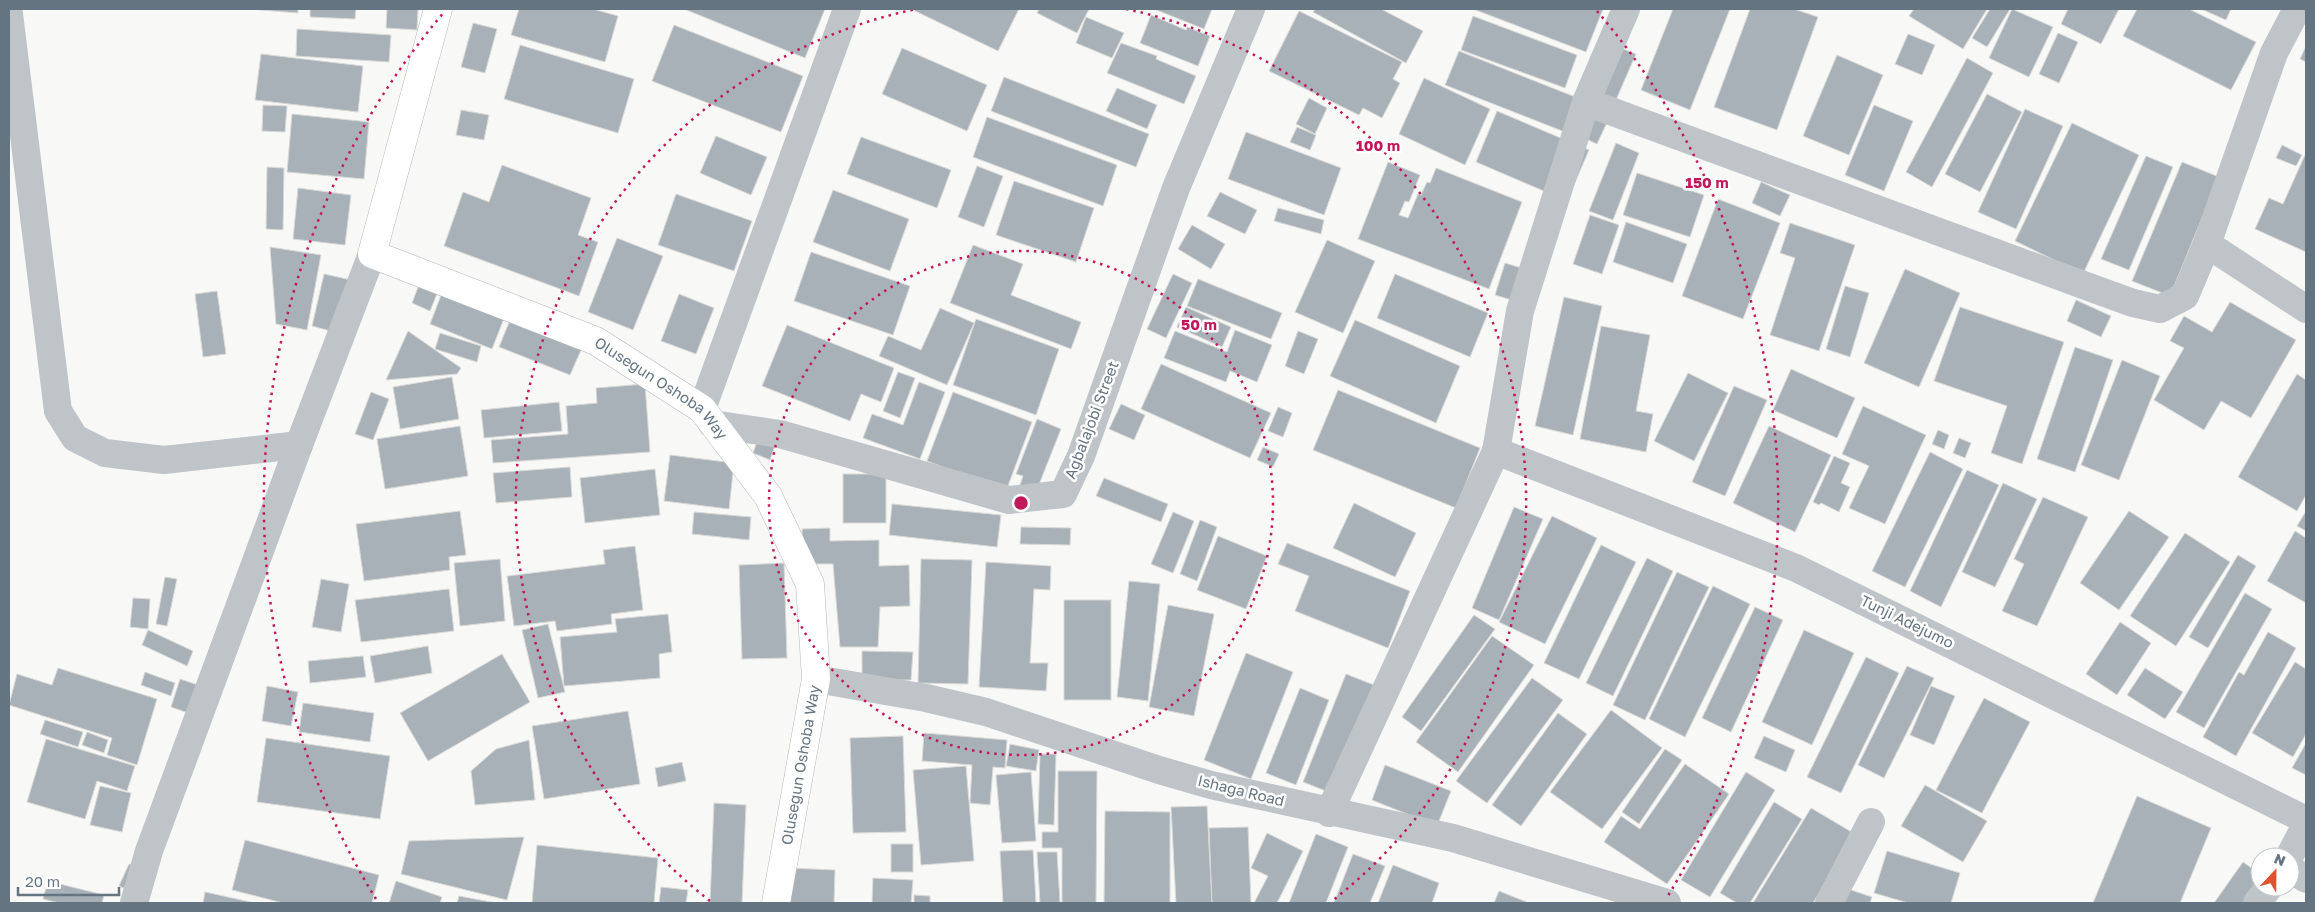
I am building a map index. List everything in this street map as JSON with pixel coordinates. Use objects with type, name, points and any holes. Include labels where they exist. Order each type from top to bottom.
[{"type":"main road","points":[[372,254],[438,9]]},
{"type":"main road","name":"Olusegun Oshoba Way","points":[[372,254],[596,340],[707,417],[768,496],[810,584],[816,679],[776,903]]},
{"type":"street","points":[[707,417],[847,9]]},
{"type":"street","name":"Agbalajobi Street","points":[[707,417],[780,434],[1009,500],[1063,494],[1081,456],[1176,188],[1251,9]]},
{"type":"street","points":[[1329,813],[1496,450],[1520,310],[1586,102],[1626,9]]},
{"type":"street","points":[[1586,102],[2133,303],[2160,309],[2185,296],[2207,244],[2274,53],[2298,9]]},
{"type":"street","points":[[9,14],[58,411],[75,438],[104,453],[164,460],[298,445]]},
{"type":"street","points":[[2207,244],[2306,309]]},
{"type":"street","points":[[134,903],[149,851],[298,445],[372,254]]},
{"type":"street","name":"Tunji Adejumo","points":[[1496,450],[1796,568],[2306,820]]},
{"type":"street","name":"Ishaga Road","points":[[816,679],[926,698],[986,712],[1159,770],[1211,785],[1329,813],[1453,838],[1667,903]]},
{"type":"street","points":[[1829,903],[1871,822]]},
{"type":"street","points":[[2294,847],[2306,824]]},
{"type":"building","points":[[248,9],[298,9],[298,13]]},
{"type":"building","points":[[310,9],[356,9],[355,19],[310,17]]},
{"type":"building","points":[[387,9],[418,9],[417,30],[386,28]]},
{"type":"building","points":[[519,9],[593,9],[618,16],[605,62],[511,35]]},
{"type":"building","points":[[684,9],[825,9],[805,58]]},
{"type":"building","points":[[911,9],[1019,9],[998,51]]},
{"type":"building","points":[[1039,9],[1089,9],[1077,33],[1037,13]]},
{"type":"building","points":[[1154,9],[1212,9],[1204,29]]},
{"type":"building","points":[[1315,9],[1381,9],[1423,31],[1406,63],[1313,12]]},
{"type":"building","points":[[1473,9],[1603,9],[1586,52]]},
{"type":"building","points":[[1673,9],[1730,9],[1690,110],[1641,90]]},
{"type":"building","points":[[1750,9],[1794,9],[1818,17],[1777,130],[1714,107]]},
{"type":"building","points":[[1914,9],[1987,9],[1963,49],[1909,16]]},
{"type":"building","points":[[1990,9],[2010,9],[1987,47],[1972,38]]},
{"type":"building","points":[[2012,9],[2053,27],[2029,77],[1989,58]]},
{"type":"building","points":[[2068,9],[2119,9],[2101,44],[2061,24]]},
{"type":"building","points":[[2137,9],[2189,9],[2256,42],[2231,90],[2123,36]]},
{"type":"building","points":[[2201,9],[2231,9],[2226,20]]},
{"type":"building","points":[[1299,11],[1402,62],[1393,79],[1400,83],[1382,118],[1363,108],[1359,115],[1269,71]]},
{"type":"building","points":[[1151,15],[1186,30],[1187,27],[1210,36],[1198,66],[1140,43]]},
{"type":"building","points":[[1473,16],[1577,55],[1565,88],[1461,50]]},
{"type":"building","points":[[1086,17],[1124,33],[1112,58],[1076,43]]},
{"type":"building","points":[[473,23],[497,29],[485,73],[461,67]]},
{"type":"building","points":[[674,25],[803,76],[781,132],[652,81]]},
{"type":"building","points":[[297,29],[391,35],[389,62],[296,56]]},
{"type":"building","points":[[2058,33],[2078,42],[2059,83],[2039,74]]},
{"type":"building","points":[[1908,34],[1935,45],[1922,75],[1895,64]]},
{"type":"building","points":[[1121,43],[1157,56],[1156,59],[1196,76],[1184,104],[1107,73]]},
{"type":"building","points":[[520,45],[634,79],[618,133],[504,99]]},
{"type":"building","points":[[2306,46],[2306,62],[2300,59]]},
{"type":"building","points":[[902,48],[987,85],[967,131],[882,94]]},
{"type":"building","points":[[1623,49],[1636,54],[1612,109],[1599,103]]},
{"type":"building","points":[[1459,51],[1588,102],[1575,136],[1445,85]]},
{"type":"building","points":[[261,54],[363,66],[358,112],[255,100]]},
{"type":"building","points":[[1837,55],[1883,75],[1849,155],[1803,136]]},
{"type":"building","points":[[1967,58],[1993,73],[1932,187],[1906,172]]},
{"type":"building","points":[[1004,77],[1149,134],[1136,167],[991,111]]},
{"type":"building","points":[[1424,78],[1490,109],[1465,165],[1399,134]]},
{"type":"building","points":[[1117,88],[1157,105],[1147,129],[1106,111]]},
{"type":"building","points":[[1987,94],[2022,112],[1980,192],[1945,174]]},
{"type":"building","points":[[1309,98],[1327,108],[1315,134],[1296,124]]},
{"type":"building","points":[[263,105],[287,106],[285,132],[262,131]]},
{"type":"building","points":[[1874,105],[1913,121],[1884,191],[1845,175]]},
{"type":"building","points":[[1595,107],[1611,114],[1597,144],[1582,137]]},
{"type":"building","points":[[2025,109],[2063,126],[2016,229],[1978,212]]},
{"type":"building","points":[[461,110],[489,115],[484,140],[456,135]]},
{"type":"building","points":[[1497,111],[1589,150],[1567,201],[1476,162]]},
{"type":"building","points":[[292,114],[369,122],[364,179],[287,172]]},
{"type":"building","points":[[987,117],[1117,165],[1103,206],[973,157]]},
{"type":"building","points":[[2072,123],[2139,155],[2083,274],[2015,241]]},
{"type":"building","points":[[1297,127],[1316,135],[1310,150],[1290,142]]},
{"type":"building","points":[[1246,132],[1341,168],[1324,215],[1228,179]]},
{"type":"building","points":[[716,136],[767,157],[751,195],[700,173]]},
{"type":"building","points":[[861,137],[951,170],[937,208],[847,174]]},
{"type":"building","points":[[1616,143],[1639,153],[1613,220],[1589,211]]},
{"type":"building","points":[[2282,145],[2302,155],[2296,166],[2276,158]]},
{"type":"building","points":[[2305,155],[2306,252],[2255,229],[2269,198],[2283,204]]},
{"type":"building","points":[[2146,156],[2173,167],[2129,270],[2101,259]]},
{"type":"building","points":[[1388,162],[1420,175],[1409,202],[1405,201],[1399,215],[1408,218],[1418,194],[1421,195],[1427,182],[1430,183],[1436,168],[1522,202],[1489,289],[1358,239]]},
{"type":"building","points":[[2182,162],[2219,177],[2170,296],[2132,281]]},
{"type":"building","points":[[502,165],[591,198],[578,235],[598,242],[579,296],[444,246],[463,192],[489,202]]},
{"type":"building","points":[[977,166],[1003,176],[984,227],[958,217]]},
{"type":"building","points":[[267,167],[284,168],[283,230],[266,229]]},
{"type":"building","points":[[1637,173],[1704,195],[1690,237],[1623,215]]},
{"type":"building","points":[[1014,181],[1094,208],[1076,262],[996,235]]},
{"type":"building","points":[[1761,182],[1790,195],[1780,216],[1752,203]]},
{"type":"building","points":[[298,188],[351,195],[345,245],[293,239]]},
{"type":"building","points":[[833,190],[909,219],[890,271],[813,242]]},
{"type":"building","points":[[1220,192],[1257,210],[1245,234],[1207,216]]},
{"type":"building","points":[[676,194],[752,221],[734,271],[658,245]]},
{"type":"building","points":[[1718,199],[1780,223],[1743,319],[1682,296]]},
{"type":"building","points":[[1278,208],[1324,220],[1321,234],[1274,221]]},
{"type":"building","points":[[1590,215],[1619,225],[1602,274],[1573,264]]},
{"type":"building","points":[[1626,222],[1687,244],[1673,283],[1613,262]]},
{"type":"building","points":[[1790,223],[1855,245],[1819,351],[1770,335],[1795,258],[1780,253]]},
{"type":"building","points":[[1192,225],[1225,244],[1211,269],[1178,249]]},
{"type":"building","points":[[617,238],[663,256],[633,330],[588,312]]},
{"type":"building","points":[[1327,240],[1375,261],[1343,333],[1295,312]]},
{"type":"building","points":[[973,245],[1023,264],[1011,295],[1081,322],[1071,349],[950,303]]},
{"type":"building","points":[[270,247],[321,255],[307,330],[276,324]]},
{"type":"building","points":[[811,252],[910,286],[893,335],[794,301]]},
{"type":"building","points":[[1505,263],[1538,273],[1528,305],[1495,295]]},
{"type":"building","points":[[1905,269],[1960,293],[1919,387],[1864,363]]},
{"type":"building","points":[[324,274],[351,280],[338,333],[312,326]]},
{"type":"building","points":[[1173,274],[1192,283],[1166,338],[1147,329]]},
{"type":"building","points":[[1395,274],[1488,313],[1470,357],[1377,318]]},
{"type":"building","points":[[1198,279],[1282,313],[1271,339],[1187,306]]},
{"type":"building","points":[[420,282],[439,289],[430,311],[412,303]]},
{"type":"building","points":[[1845,286],[1869,293],[1850,357],[1826,349]]},
{"type":"building","points":[[443,290],[505,316],[492,349],[430,324]]},
{"type":"building","points":[[217,291],[226,354],[203,357],[195,294]]},
{"type":"building","points":[[679,294],[714,308],[696,354],[661,341]]},
{"type":"building","points":[[1564,297],[1602,306],[1573,435],[1535,426]]},
{"type":"building","points":[[2076,300],[2111,316],[2101,337],[2067,321]]},
{"type":"building","points":[[2230,302],[2296,340],[2251,418],[2221,401],[2204,430],[2154,400],[2184,348],[2170,341],[2184,316],[2212,332]]},
{"type":"building","points":[[1186,307],[1231,327],[1222,347],[1177,327]]},
{"type":"building","points":[[1960,307],[2064,342],[2022,464],[1991,453],[2007,406],[1934,381]]},
{"type":"building","points":[[940,308],[974,323],[947,385],[879,356],[888,336],[921,350]]},
{"type":"building","points":[[976,319],[1059,349],[1036,415],[953,385]]},
{"type":"building","points":[[510,320],[582,348],[570,375],[499,347]]},
{"type":"building","points":[[1355,320],[1460,366],[1436,423],[1330,376]]},
{"type":"building","points":[[787,325],[894,368],[881,402],[861,394],[850,421],[762,386]]},
{"type":"building","points":[[1601,326],[1650,335],[1636,411],[1653,414],[1646,452],[1580,439]]},
{"type":"building","points":[[1235,330],[1272,345],[1257,382],[1230,371],[1226,382],[1164,358],[1175,331],[1227,352]]},
{"type":"building","points":[[408,331],[461,368],[457,374],[386,380]]},
{"type":"building","points":[[1298,331],[1318,339],[1304,374],[1285,366]]},
{"type":"building","points":[[440,333],[481,346],[477,362],[435,349]]},
{"type":"building","points":[[2075,347],[2113,360],[2075,472],[2037,459]]},
{"type":"building","points":[[2122,360],[2160,376],[2119,480],[2081,465]]},
{"type":"building","points":[[1161,364],[1271,413],[1250,458],[1141,409]]},
{"type":"building","points":[[1791,369],[1855,398],[1837,438],[1773,410]]},
{"type":"building","points":[[898,372],[915,378],[900,418],[883,411]]},
{"type":"building","points":[[1688,373],[1728,393],[1694,461],[1654,441]]},
{"type":"building","points":[[2297,374],[2306,380],[2306,495],[2297,511],[2238,477]]},
{"type":"building","points":[[452,377],[459,419],[400,429],[393,387]]},
{"type":"building","points":[[919,382],[945,392],[920,459],[863,438],[872,414],[903,425]]},
{"type":"building","points":[[645,384],[650,452],[493,463],[491,440],[568,434],[566,406],[597,403],[596,388]]},
{"type":"building","points":[[1734,386],[1767,400],[1725,496],[1692,482]]},
{"type":"building","points":[[1338,390],[1480,448],[1456,508],[1313,450]]},
{"type":"building","points":[[371,392],[389,399],[373,440],[355,434]]},
{"type":"building","points":[[953,392],[1032,422],[1006,491],[927,461]]},
{"type":"building","points":[[559,402],[562,431],[484,438],[481,410]]},
{"type":"building","points":[[1121,404],[1145,415],[1134,440],[1109,429]]},
{"type":"building","points":[[1863,406],[1926,435],[1885,524],[1849,508],[1869,466],[1842,454]]},
{"type":"building","points":[[1278,407],[1292,413],[1283,437],[1268,431]]},
{"type":"building","points":[[1037,419],[1061,429],[1036,492],[1020,485],[1023,476],[1016,474]]},
{"type":"building","points":[[460,426],[468,476],[385,489],[377,439]]},
{"type":"building","points":[[1769,426],[1831,455],[1795,532],[1733,503]]},
{"type":"building","points":[[1938,430],[1949,435],[1944,449],[1932,444]]},
{"type":"building","points":[[759,436],[776,443],[770,460],[753,453]]},
{"type":"building","points":[[1959,438],[1971,443],[1965,458],[1953,453]]},
{"type":"building","points":[[1263,447],[1279,454],[1273,467],[1257,460]]},
{"type":"building","points":[[1930,452],[1963,469],[1905,587],[1872,571]]},
{"type":"building","points":[[670,455],[734,463],[729,509],[664,501]]},
{"type":"building","points":[[1834,456],[1850,463],[1841,483],[1850,487],[1839,512],[1821,503],[1819,505],[1813,502]]},
{"type":"building","points":[[570,467],[572,497],[496,503],[493,473]]},
{"type":"building","points":[[655,469],[660,515],[585,523],[580,478]]},
{"type":"building","points":[[1967,470],[1999,485],[1941,607],[1910,591]]},
{"type":"building","points":[[843,474],[886,474],[886,523],[843,523]]},
{"type":"building","points":[[1104,478],[1168,504],[1161,522],[1096,496]]},
{"type":"building","points":[[2003,483],[2037,499],[1995,587],[1962,572]]},
{"type":"building","points":[[2043,497],[2088,517],[2037,626],[2002,611],[2024,564],[2014,559]]},
{"type":"building","points":[[1354,503],[1416,533],[1395,577],[1333,548]]},
{"type":"building","points":[[892,504],[1001,515],[997,547],[889,535]]},
{"type":"building","points":[[1514,507],[1543,519],[1499,620],[1472,608]]},
{"type":"building","points":[[460,511],[466,555],[449,557],[450,570],[364,581],[356,524]]},
{"type":"building","points":[[2129,511],[2169,537],[2119,610],[2080,583]]},
{"type":"building","points":[[2306,511],[2306,531],[2297,526]]},
{"type":"building","points":[[694,512],[751,517],[749,540],[692,534]]},
{"type":"building","points":[[1173,512],[1194,521],[1173,573],[1151,564]]},
{"type":"building","points":[[1552,516],[1597,538],[1545,644],[1499,622]]},
{"type":"building","points":[[1200,520],[1217,527],[1197,581],[1180,574]]},
{"type":"building","points":[[1021,527],[1071,528],[1070,545],[1020,544]]},
{"type":"building","points":[[830,528],[830,541],[879,540],[879,566],[909,565],[910,606],[880,607],[878,647],[840,647],[833,564],[803,564],[802,529]]},
{"type":"building","points":[[2295,531],[2306,538],[2306,603],[2267,581]]},
{"type":"building","points":[[2185,533],[2230,562],[2176,646],[2130,616]]},
{"type":"building","points":[[1218,536],[1267,556],[1246,609],[1197,590]]},
{"type":"building","points":[[1287,543],[1410,591],[1388,648],[1295,611],[1309,576],[1278,564]]},
{"type":"building","points":[[1601,545],[1636,562],[1579,679],[1544,663]]},
{"type":"building","points":[[635,546],[643,610],[611,614],[612,624],[557,631],[555,621],[514,626],[507,576],[605,564],[603,550]]},
{"type":"building","points":[[2238,555],[2256,566],[2208,648],[2189,637]]},
{"type":"building","points":[[1647,558],[1673,571],[1613,696],[1586,683]]},
{"type":"building","points":[[500,559],[505,621],[460,626],[454,563]]},
{"type":"building","points":[[921,559],[972,560],[968,684],[918,683]]},
{"type":"building","points":[[986,562],[1051,566],[1050,590],[1034,589],[1030,663],[1048,663],[1046,691],[979,687]]},
{"type":"building","points":[[784,563],[787,658],[742,659],[739,565]]},
{"type":"building","points":[[1677,572],[1709,587],[1645,720],[1613,705]]},
{"type":"building","points":[[165,577],[177,579],[167,626],[156,624]]},
{"type":"building","points":[[321,579],[349,584],[341,632],[312,627]]},
{"type":"building","points":[[1129,581],[1160,584],[1148,701],[1117,697]]},
{"type":"building","points":[[1713,586],[1750,604],[1685,737],[1649,719]]},
{"type":"building","points":[[449,589],[454,631],[361,642],[355,600]]},
{"type":"building","points":[[2245,593],[2272,609],[2204,728],[2176,712]]},
{"type":"building","points":[[133,598],[150,599],[148,629],[130,627]]},
{"type":"building","points":[[1064,600],[1111,600],[1111,700],[1064,700]]},
{"type":"building","points":[[1168,605],[1214,614],[1194,716],[1149,707]]},
{"type":"building","points":[[1755,607],[1783,620],[1731,732],[1702,718]]},
{"type":"building","points":[[668,614],[672,652],[659,654],[660,678],[564,686],[560,637],[617,632],[615,619]]},
{"type":"building","points":[[1474,615],[1495,629],[1421,731],[1402,717]]},
{"type":"building","points":[[2120,622],[2151,643],[2117,695],[2086,674]]},
{"type":"building","points":[[548,624],[565,692],[538,698],[522,630]]},
{"type":"building","points":[[148,630],[193,651],[187,666],[142,645]]},
{"type":"building","points":[[1804,630],[1854,653],[1812,745],[1762,722]]},
{"type":"building","points":[[2268,632],[2296,648],[2236,756],[2203,737],[2239,672],[2244,675]]},
{"type":"building","points":[[1492,636],[1534,665],[1458,772],[1416,742]]},
{"type":"building","points":[[428,646],[432,673],[375,683],[370,656]]},
{"type":"building","points":[[862,651],[913,652],[911,680],[862,680]]},
{"type":"building","points":[[1246,653],[1293,672],[1251,779],[1204,760]]},
{"type":"building","points":[[502,654],[530,702],[428,761],[400,713]]},
{"type":"building","points":[[363,656],[366,677],[310,683],[308,661]]},
{"type":"building","points":[[1866,657],[1899,673],[1841,793],[1807,777]]},
{"type":"building","points":[[2295,662],[2306,669],[2306,734],[2293,757],[2252,733]]},
{"type":"building","points":[[1907,666],[1934,678],[1884,778],[1858,765]]},
{"type":"building","points":[[58,668],[157,699],[137,765],[107,755],[112,738],[9,705],[17,674],[52,685]]},
{"type":"building","points":[[2145,668],[2183,692],[2165,719],[2127,695]]},
{"type":"building","points":[[145,672],[175,683],[171,696],[141,685]]},
{"type":"building","points":[[1346,674],[1374,685],[1331,793],[1303,782]]},
{"type":"building","points":[[1532,678],[1563,700],[1487,803],[1456,781]]},
{"type":"building","points":[[180,679],[204,687],[194,715],[171,707]]},
{"type":"building","points":[[267,686],[298,692],[291,726],[262,721]]},
{"type":"building","points":[[1931,686],[1955,696],[1934,745],[1910,735]]},
{"type":"building","points":[[1300,688],[1329,700],[1296,785],[1266,773]]},
{"type":"building","points":[[1984,698],[2030,722],[1982,813],[1936,790]]},
{"type":"building","points":[[303,703],[374,713],[370,742],[299,732]]},
{"type":"building","points":[[1611,710],[1662,748],[1602,829],[1550,792]]},
{"type":"building","points":[[628,711],[640,784],[544,799],[532,726]]},
{"type":"building","points":[[1558,713],[1587,734],[1521,826],[1492,805]]},
{"type":"building","points":[[45,720],[83,732],[78,747],[40,734]]},
{"type":"building","points":[[87,732],[108,740],[104,753],[82,745]]},
{"type":"building","points":[[924,733],[1007,740],[1005,768],[993,767],[990,805],[970,803],[972,765],[922,761]]},
{"type":"building","points":[[903,736],[906,832],[853,833],[850,738]]},
{"type":"building","points":[[1764,736],[1795,750],[1786,772],[1754,758]]},
{"type":"building","points":[[266,738],[390,756],[380,819],[257,802]]},
{"type":"building","points":[[46,739],[135,766],[127,791],[97,781],[85,819],[27,802]]},
{"type":"building","points":[[529,740],[535,800],[475,805],[471,771],[496,749]]},
{"type":"building","points":[[2306,743],[2306,775],[2292,768]]},
{"type":"building","points":[[1010,744],[1039,750],[1036,771],[1006,766]]},
{"type":"building","points":[[1665,749],[1682,760],[1639,824],[1622,812]]},
{"type":"building","points":[[1040,754],[1056,754],[1054,825],[1038,824]]},
{"type":"building","points":[[682,762],[686,781],[658,787],[655,768]]},
{"type":"building","points":[[1685,764],[1729,794],[1667,884],[1604,842],[1621,816],[1640,829]]},
{"type":"building","points":[[1385,765],[1451,791],[1437,826],[1372,800]]},
{"type":"building","points":[[966,766],[974,861],[921,865],[913,770]]},
{"type":"building","points":[[1058,771],[1097,771],[1096,903],[1062,903],[1062,848],[1042,848],[1042,832],[1058,832]]},
{"type":"building","points":[[1031,772],[1036,841],[1002,843],[996,775]]},
{"type":"building","points":[[1746,772],[1775,790],[1710,897],[1681,880]]},
{"type":"building","points":[[1925,785],[1987,821],[1963,862],[1901,826]]},
{"type":"building","points":[[100,786],[131,793],[122,832],[90,825]]},
{"type":"building","points":[[2137,796],[2211,828],[2180,903],[2093,903]]},
{"type":"building","points":[[1774,802],[1802,819],[1750,903],[1737,903],[1720,893]]},
{"type":"building","points":[[714,803],[746,805],[742,903],[710,903]]},
{"type":"building","points":[[1207,806],[1212,903],[1176,903],[1171,807]]},
{"type":"building","points":[[1811,808],[1855,834],[1813,903],[1753,903]]},
{"type":"building","points":[[1105,811],[1170,812],[1170,903],[1104,903]]},
{"type":"building","points":[[1248,827],[1251,903],[1212,903],[1209,828]]},
{"type":"building","points":[[1267,833],[1303,851],[1277,903],[1254,903],[1268,876],[1251,868]]},
{"type":"building","points":[[1316,834],[1348,847],[1326,903],[1289,903]]},
{"type":"building","points":[[524,837],[507,900],[401,874],[409,841]]},
{"type":"building","points":[[245,840],[379,875],[372,903],[283,903],[232,890]]},
{"type":"building","points":[[891,844],[913,844],[913,872],[891,872]]},
{"type":"building","points":[[537,845],[658,858],[654,903],[532,903]]},
{"type":"building","points":[[1033,850],[1036,903],[1003,903],[1000,851]]},
{"type":"building","points":[[1887,851],[1960,873],[1951,903],[1908,903],[1874,893]]},
{"type":"building","points":[[1037,852],[1057,852],[1060,903],[1040,903]]},
{"type":"building","points":[[1353,854],[1385,866],[1370,903],[1334,903]]},
{"type":"building","points":[[2243,862],[2250,867],[2251,897],[2247,903],[2214,903]]},
{"type":"building","points":[[129,864],[142,870],[133,892],[119,886]]},
{"type":"building","points":[[1393,865],[1439,883],[1432,903],[1378,903]]},
{"type":"building","points":[[789,868],[835,870],[834,903],[787,903]]},
{"type":"building","points":[[873,878],[913,880],[911,903],[872,903]]},
{"type":"building","points":[[48,881],[104,895],[102,903],[59,903],[43,899]]},
{"type":"building","points":[[396,881],[442,897],[440,903],[389,903]]},
{"type":"building","points":[[661,887],[688,890],[686,903],[659,903]]},
{"type":"building","points":[[1845,888],[1872,897],[1870,903],[1840,903]]},
{"type":"building","points":[[1499,891],[1529,903],[1494,903]]},
{"type":"building","points":[[205,892],[255,903],[203,903]]},
{"type":"building","points":[[914,895],[930,896],[930,903],[914,903]]},
{"type":"building","points":[[459,896],[496,903],[457,903]]}]
